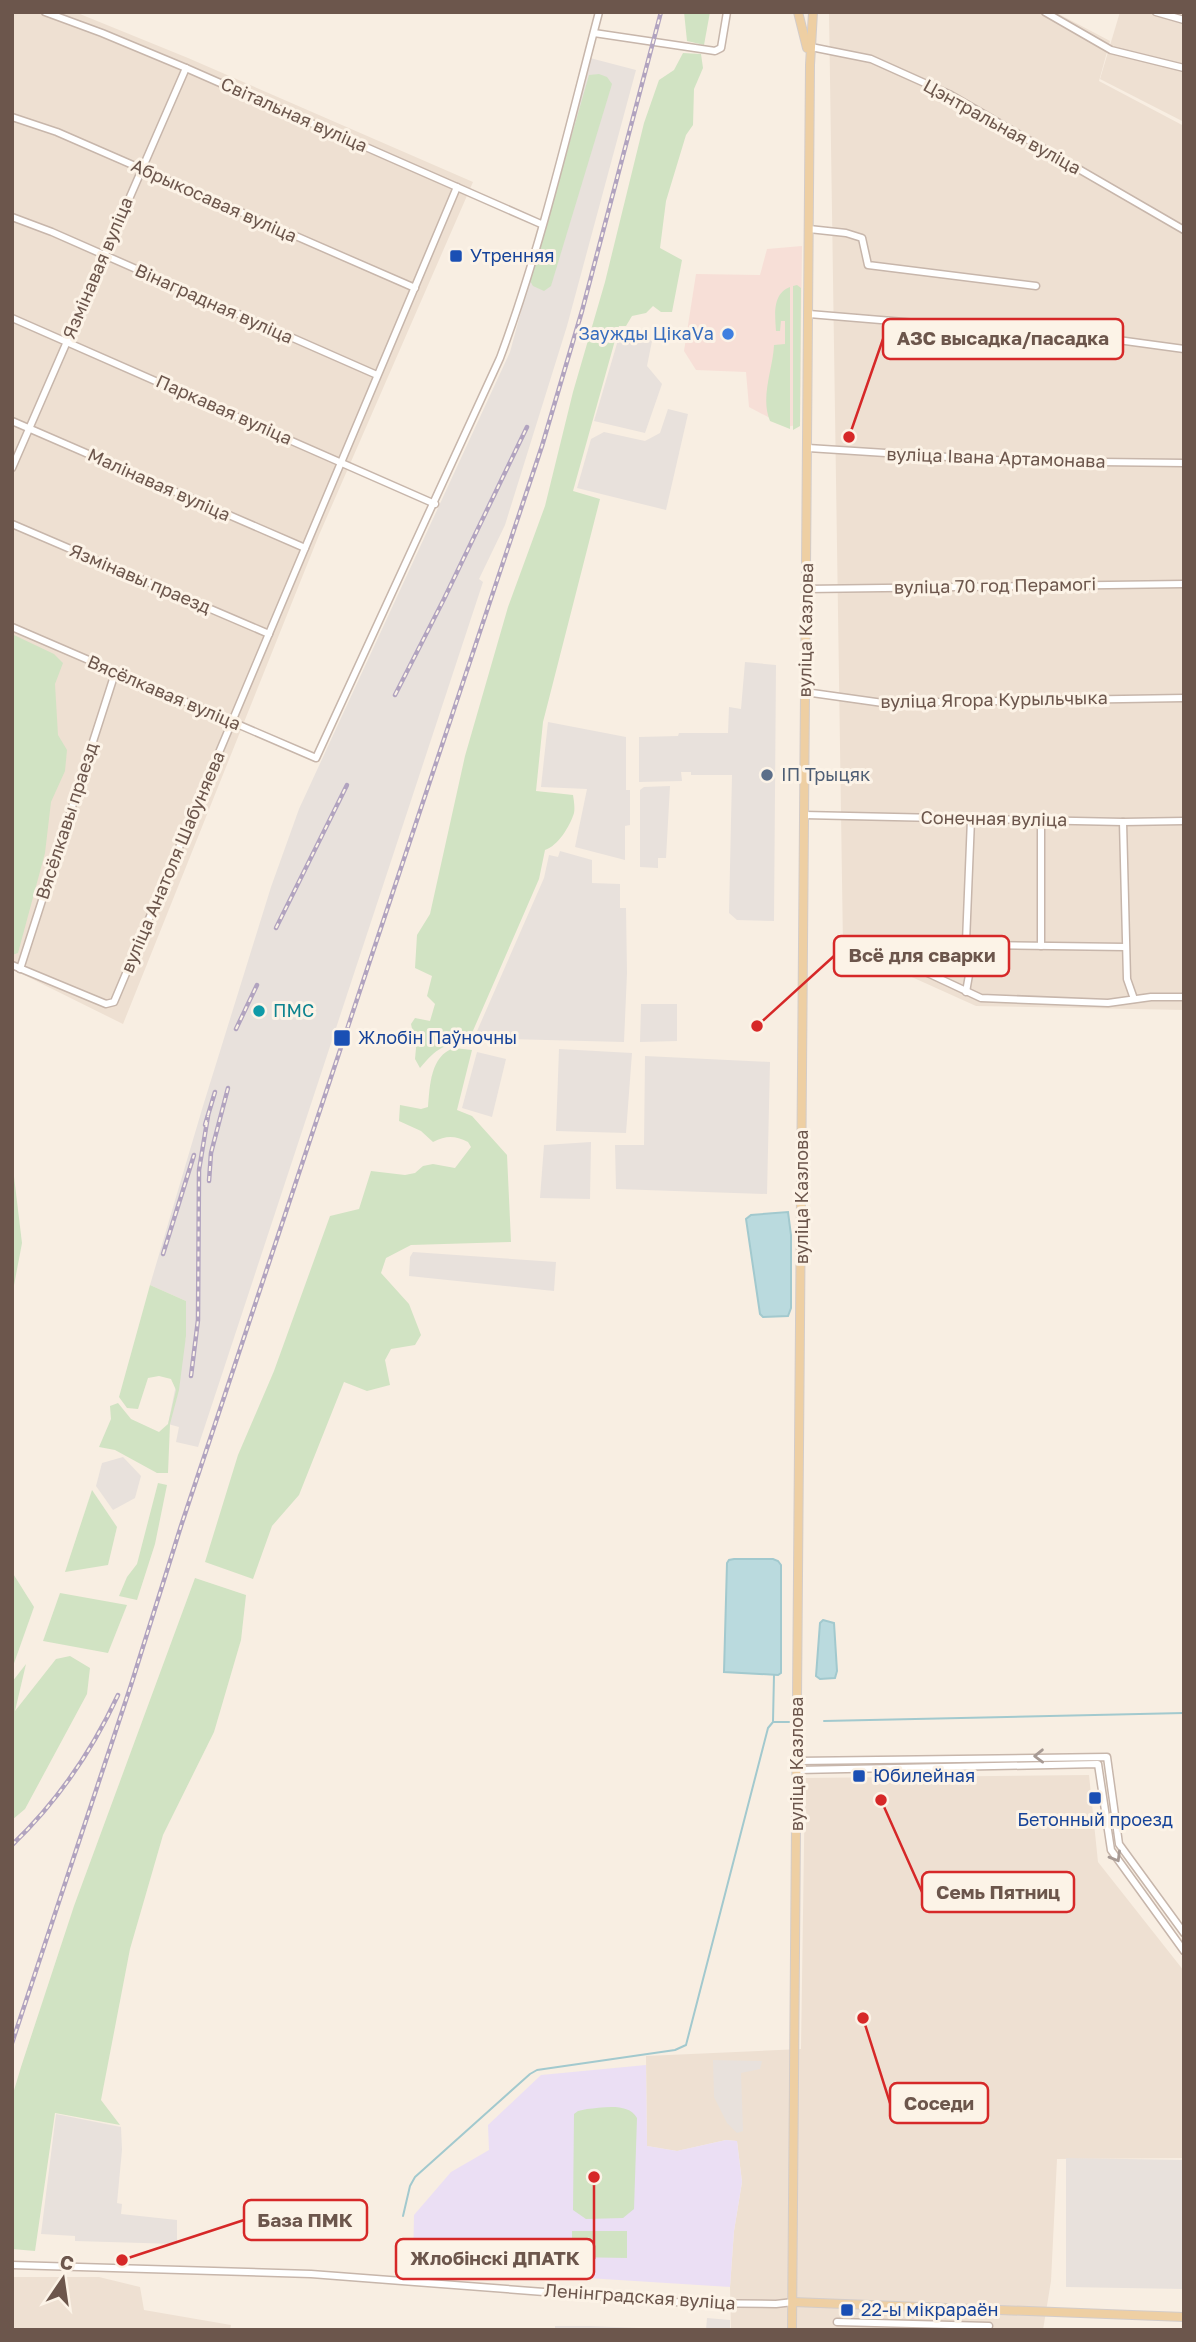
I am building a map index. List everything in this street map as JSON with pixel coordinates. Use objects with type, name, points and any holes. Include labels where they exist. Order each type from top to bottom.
[{"type":"main road","points":[[798,12],[810,65]]},
{"type":"main road","points":[[810,65],[813,12]]},
{"type":"main road","name":"вуліца Казлова","points":[[792,2330],[810,65]]},
{"type":"main road","name":"Ленінградская вуліца","points":[[793,2302],[1184,2317]]},
{"type":"street","name":"Світальная вуліца","points":[[45,12],[186,68],[541,224]]},
{"type":"street","points":[[435,504],[504,347],[599,12]]},
{"type":"street","points":[[594,33],[715,51],[721,48],[727,12]]},
{"type":"street","points":[[1045,12],[1111,50],[1184,68]]},
{"type":"street","points":[[1156,12],[1184,20]]},
{"type":"street","name":"Цэнтральная вуліца","points":[[811,47],[872,59],[949,94],[1184,230]]},
{"type":"street","name":"Язмінавая вуліца","points":[[12,468],[186,68]]},
{"type":"street","name":"Абрыкосавая вуліца","points":[[12,117],[57,132],[415,288]]},
{"type":"street","name":"вуліца Анатоля Шабуняева","points":[[20,969],[106,1004],[114,1002],[457,187]]},
{"type":"street","name":"Вінаградная вуліца","points":[[12,217],[377,375]]},
{"type":"street","points":[[809,229],[846,233],[862,238],[868,265],[1036,286]]},
{"type":"street","points":[[809,314],[1118,340],[1184,349]]},
{"type":"street","name":"Паркавая вуліца","points":[[12,318],[435,504]]},
{"type":"street","name":"Малінавая вуліца","points":[[12,421],[305,548]]},
{"type":"street","name":"вуліца Івана Артамонава","points":[[808,448],[1010,461],[1184,463]]},
{"type":"street","name":"Вясёлкавая вуліца","points":[[12,627],[316,758],[435,504]]},
{"type":"street","name":"Язмінавы праезд","points":[[12,524],[269,634]]},
{"type":"street","name":"вуліца 70 год Перамогі","points":[[806,589],[1184,584]]},
{"type":"street","name":"Вясёлкавы праезд","points":[[20,969],[115,673]]},
{"type":"street","name":"вуліца Ягора Курыльчыка","points":[[805,692],[883,703],[1184,698]]},
{"type":"street","name":"Сонечная вуліца","points":[[804,814],[1124,822],[1184,821]]},
{"type":"street","points":[[966,992],[969,975],[967,942],[971,819]]},
{"type":"street","points":[[1041,820],[1041,946]]},
{"type":"street","points":[[1124,822],[1125,947],[1127,979],[1134,999]]},
{"type":"street","points":[[967,942],[978,945],[1125,947]]},
{"type":"street","points":[[887,954],[981,998],[1108,1003],[1184,997]]},
{"type":"street","points":[[12,965],[20,969]]},
{"type":"street","points":[[797,1765],[1107,1757],[1119,1844],[1184,1933]]},
{"type":"street","points":[[797,1765],[1098,1764],[1111,1850],[1184,1951]]},
{"type":"street","name":"Ленінградская вуліца","points":[[12,2265],[311,2274],[687,2303],[793,2302]]},
{"type":"street","points":[[837,2322],[989,2328],[990,2310]]},
{"type":"shaded area","points":[[12,12],[75,12],[473,182],[319,535],[123,1024],[12,969]]},
{"type":"shaded area","points":[[829,12],[1055,12],[1110,41],[1099,81],[1184,126],[1184,1010],[976,1006],[843,946]]},
{"type":"shaded area","points":[[1120,12],[1184,12],[1184,122],[1100,79]]},
{"type":"shaded area","points":[[590,58],[636,70],[567,326],[505,525],[479,579],[483,582],[198,1447],[176,1442],[179,1427],[168,1424],[186,1336],[186,1301],[150,1285],[203,1106],[271,887],[299,809],[510,352]]},
{"type":"shaded area","points":[[802,246],[800,424],[787,427],[749,407],[746,372],[696,370],[684,351],[696,274],[760,275],[767,249]]},
{"type":"shaded area","points":[[621,330],[652,341],[647,366],[662,384],[645,433],[594,421]]},
{"type":"shaded area","points":[[668,409],[688,414],[666,510],[577,488],[591,439],[604,432],[645,441],[660,433]]},
{"type":"shaded area","points":[[745,662],[776,665],[774,921],[737,920],[729,913],[732,775],[691,775],[691,772],[681,772],[682,781],[639,782],[639,737],[678,736],[679,733],[728,733],[729,707],[741,709]]},
{"type":"shaded area","points":[[548,722],[626,737],[626,790],[630,790],[630,825],[625,826],[625,860],[575,847],[587,789],[541,787]]},
{"type":"shaded area","points":[[670,786],[666,858],[658,858],[658,868],[640,867],[640,790],[644,787]]},
{"type":"shaded area","points":[[560,851],[592,860],[592,883],[620,884],[620,908],[626,908],[624,1042],[474,1038],[544,878],[549,855],[558,857]]},
{"type":"shaded area","points":[[641,1004],[677,1004],[677,1041],[640,1042]]},
{"type":"shaded area","points":[[559,1049],[632,1053],[626,1133],[556,1131]]},
{"type":"shaded area","points":[[477,1052],[506,1059],[492,1117],[462,1108]]},
{"type":"shaded area","points":[[645,1056],[770,1062],[767,1194],[616,1189],[615,1145],[644,1145]]},
{"type":"shaded area","points":[[591,1142],[590,1199],[540,1198],[544,1145]]},
{"type":"shaded area","points":[[413,1252],[556,1262],[554,1291],[409,1276],[410,1257]]},
{"type":"shaded area","points":[[123,1457],[141,1476],[135,1498],[113,1510],[96,1486],[102,1463]]},
{"type":"shaded area","points":[[1089,1775],[1098,1862],[1184,1971],[1184,2158],[1057,2159],[1051,2281],[1043,2330],[731,2330],[730,2287],[734,2231],[742,2182],[737,2141],[726,2140],[677,2151],[647,2146],[646,2056],[801,2049],[805,1778]]},
{"type":"shaded area","points":[[713,2060],[762,2061],[760,2069],[741,2073],[743,2131],[737,2133],[727,2123],[714,2097]]},
{"type":"shaded area","points":[[646,2065],[647,2146],[677,2151],[726,2140],[737,2141],[742,2182],[734,2231],[730,2287],[413,2267],[414,2215],[451,2172],[489,2150],[488,2125],[541,2075]]},
{"type":"shaded area","points":[[56,2114],[121,2127],[122,2150],[117,2203],[122,2204],[121,2214],[177,2220],[177,2244],[75,2241],[75,2236],[41,2234]]},
{"type":"shaded area","points":[[1066,2158],[1184,2160],[1184,2289],[1066,2287]]},
{"type":"shaded area","points":[[12,2277],[99,2277],[140,2287],[144,2310],[231,2325],[230,2330],[12,2330]]},
{"type":"shaded area","points":[[707,2318],[730,2320],[730,2330],[706,2330]]},
{"type":"shaded area","points":[[555,2326],[590,2326],[687,2330],[555,2330]]},
{"type":"green space","points":[[684,12],[710,12],[704,45],[687,41]]},
{"type":"green space","points":[[683,53],[701,54],[703,68],[694,89],[693,125],[686,135],[666,201],[660,248],[682,260],[672,312],[661,312],[653,306],[646,313],[632,316],[626,326],[619,326],[573,491],[600,499],[543,722],[536,791],[573,795],[574,813],[563,835],[545,850],[539,879],[472,1033],[472,1044],[443,1047],[420,1068],[415,1059],[416,1048],[411,1024],[415,1018],[430,1021],[435,1004],[427,996],[432,976],[415,968],[417,935],[430,914],[465,756],[508,607],[545,506],[644,123],[659,80],[674,70]]},
{"type":"green space","points":[[589,75],[607,77],[612,84],[551,286],[544,291],[533,286],[530,281]]},
{"type":"green space","points":[[793,286],[801,288],[800,426],[793,430]]},
{"type":"green space","points":[[790,287],[790,429],[770,421],[766,402],[774,345],[785,344],[785,321],[781,321],[780,331],[776,331],[777,300],[784,290]]},
{"type":"green space","points":[[14,635],[54,654],[63,663],[55,684],[58,735],[67,750],[65,771],[51,802],[45,853],[18,953],[12,955]]},
{"type":"green space","points":[[454,1048],[472,1050],[457,1110],[472,1116],[507,1155],[511,1242],[411,1245],[386,1258],[381,1273],[409,1304],[421,1335],[415,1345],[391,1349],[385,1360],[390,1385],[367,1391],[344,1382],[299,1495],[272,1526],[253,1579],[205,1562],[238,1455],[274,1371],[330,1216],[359,1209],[371,1171],[405,1175],[433,1164],[455,1168],[471,1147],[468,1142],[455,1138],[447,1137],[433,1142],[421,1131],[399,1121],[400,1105],[421,1109],[428,1107],[436,1065],[446,1052]]},
{"type":"green space","points":[[12,1160],[22,1243],[12,1296]]},
{"type":"green space","points":[[150,1285],[186,1301],[186,1336],[179,1390],[170,1424],[168,1473],[157,1473],[115,1450],[99,1447],[111,1419],[110,1406],[118,1403],[131,1419],[159,1432],[168,1424],[176,1390],[171,1379],[159,1376],[148,1378],[138,1409],[127,1408],[119,1397]]},
{"type":"green space","points":[[158,1483],[167,1485],[155,1544],[137,1600],[119,1596],[127,1577],[137,1564]]},
{"type":"green space","points":[[92,1490],[117,1527],[108,1565],[65,1572]]},
{"type":"green space","points":[[12,1572],[34,1607],[12,1669]]},
{"type":"green space","points":[[195,1578],[246,1595],[241,1640],[214,1732],[163,1835],[130,1949],[101,2100],[120,2125],[55,2113],[35,2251],[12,2249],[12,2097],[74,1906]]},
{"type":"green space","points":[[60,1593],[127,1605],[108,1653],[43,1641]]},
{"type":"green space","points":[[70,1656],[90,1668],[87,1694],[25,1809],[12,1820],[12,1682],[26,1664],[15,1711],[56,1659]]},
{"type":"green space","points":[[621,2108],[633,2113],[637,2118],[634,2209],[623,2218],[586,2219],[573,2210],[574,2114],[587,2109]]},
{"type":"green space","points":[[572,2231],[627,2231],[627,2258],[572,2257]]},
{"type":"water","points":[[788,1212],[791,1235],[791,1308],[788,1316],[763,1317],[760,1314],[746,1219],[751,1215]]},
{"type":"water","points":[[734,1559],[773,1559],[781,1565],[781,1673],[778,1675],[724,1672],[727,1563]]},
{"type":"water","points":[[823,1620],[834,1623],[837,1671],[835,1678],[820,1679],[816,1676],[820,1623]]},
{"type":"waterway","points":[[773,1721],[774,1675]]},
{"type":"waterway","points":[[824,1721],[1184,1713]]},
{"type":"waterway","points":[[403,2216],[410,2186],[415,2177],[530,2074],[537,2070],[675,2050],[686,2045],[768,1728],[773,1722],[789,1722]]},
{"type":"railway","points":[[12,2043],[181,1526],[542,446],[582,311],[661,12]]},
{"type":"railway","points":[[395,695],[527,427]]},
{"type":"railway","points":[[276,928],[347,785]]},
{"type":"railway","points":[[236,1029],[257,985]]},
{"type":"railway","points":[[209,1181],[211,1153],[228,1088]]},
{"type":"railway","points":[[205,1125],[215,1092]]},
{"type":"railway","points":[[191,1376],[198,1320],[199,1170],[208,1116]]},
{"type":"railway","points":[[163,1254],[194,1155]]},
{"type":"railway","points":[[12,1845],[44,1811],[72,1775],[97,1736],[118,1695]]},
{"type":"place","name":"Утренняя","points":[[456,256]]},
{"type":"place","name":"Заужды ЦікаVа","points":[[728,334]]},
{"type":"place","name":"АЗС высадка/пасадка","points":[[849,437]]},
{"type":"place","name":"ІП Трыцяк","points":[[767,775]]},
{"type":"place","name":"ПМС","points":[[259,1011]]},
{"type":"place","name":"Всё для сварки","points":[[757,1026]]},
{"type":"place","name":"Жлобін Паўночны","points":[[342,1038]]},
{"type":"place","name":"Юбилейная","points":[[859,1776]]},
{"type":"place","name":"Бетонный проезд","points":[[1095,1798]]},
{"type":"place","name":"Семь Пятниц","points":[[881,1800]]},
{"type":"place","name":"Соседи","points":[[863,2018]]},
{"type":"place","name":"Жлобінскі ДПАТК","points":[[594,2177]]},
{"type":"place","name":"База ПМК","points":[[122,2260]]},
{"type":"place","name":"22-ы мікрараён","points":[[847,2310]]}]
